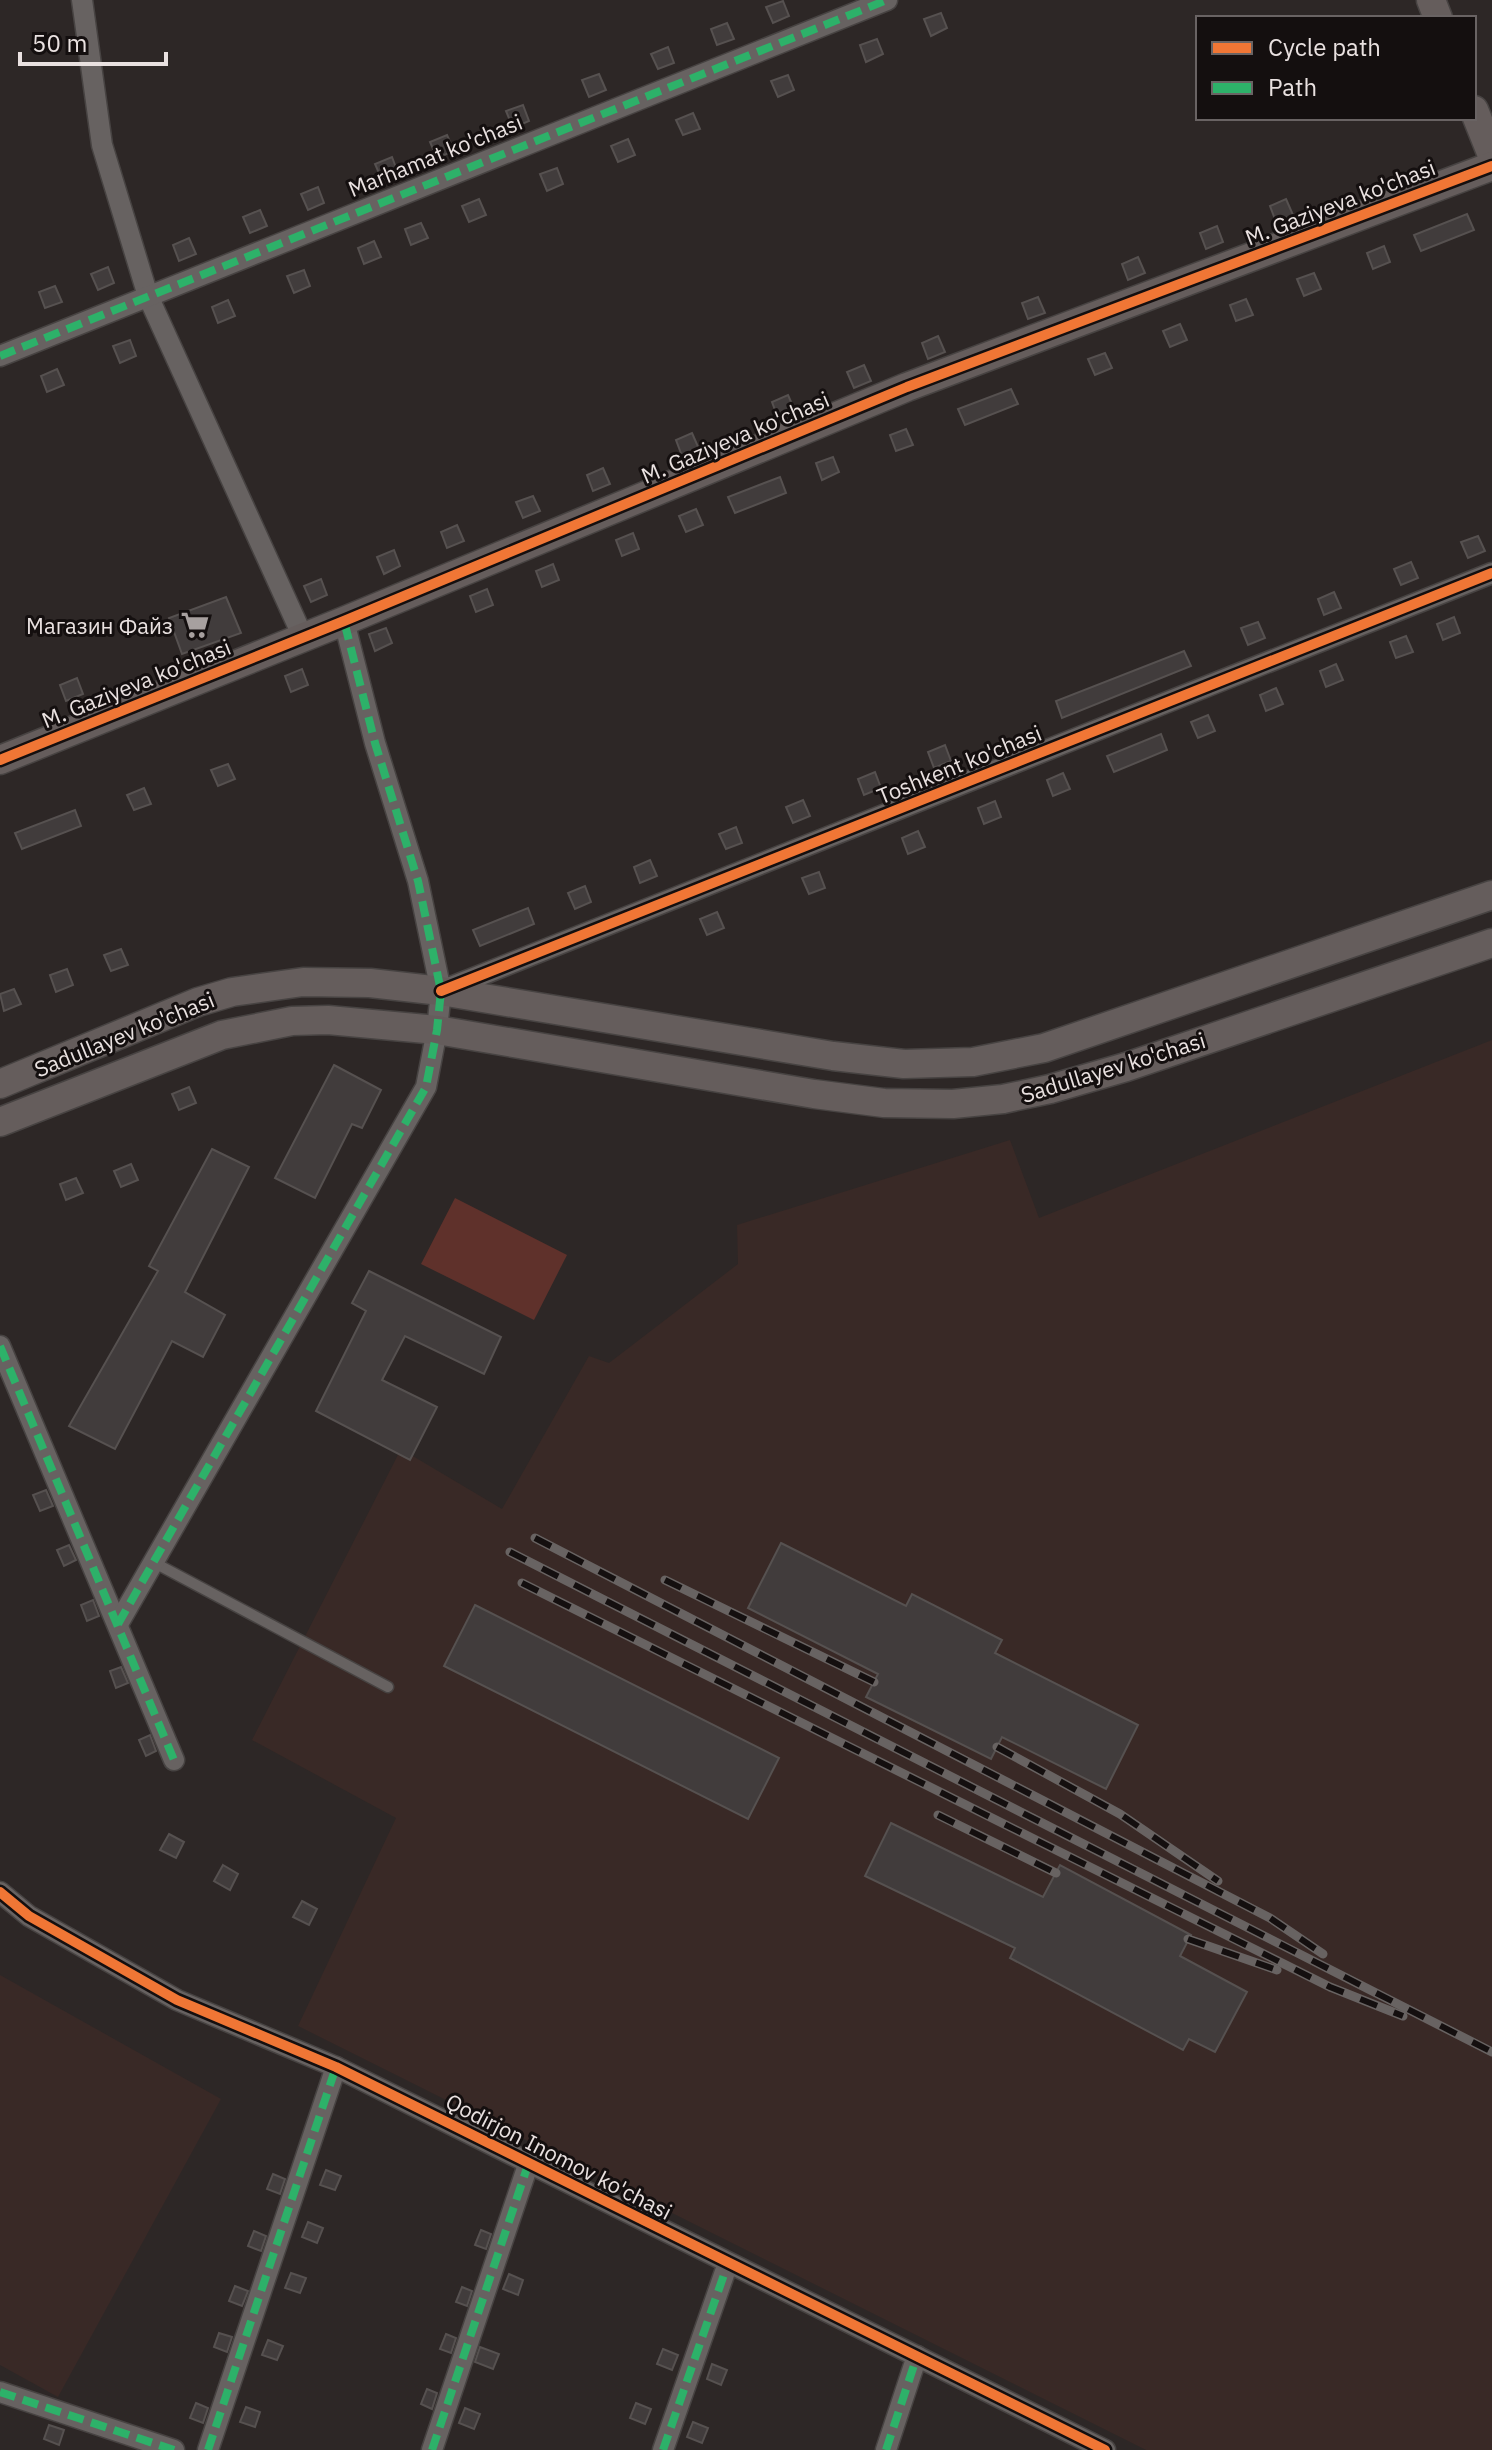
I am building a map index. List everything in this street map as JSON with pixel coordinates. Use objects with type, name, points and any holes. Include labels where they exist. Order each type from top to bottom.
[{"type":"main road","points":[[1476,115],[1492,155]]},
{"type":"main road","name":"M. Gaziyeva ko'chasi","points":[[0,760],[907,387],[1492,166]]},
{"type":"main road","name":"Sadullayev ko'chasi","points":[[0,1084],[165,1014],[232,992],[337,981],[441,991],[833,1056],[904,1064],[973,1062],[1044,1048],[1492,895]]},
{"type":"main road","name":"Sadullayev ko'chasi","points":[[0,1122],[222,1035],[257,1027],[328,1020],[437,1030],[884,1103],[953,1104],[1003,1099],[1111,1071],[1492,943]]},
{"type":"street","points":[[82,0],[102,145],[148,296],[303,637]]},
{"type":"street","name":"Marhamat ko'chasi","points":[[0,356],[887,0]]},
{"type":"street","name":"Toshkent ko'chasi","points":[[441,991],[1492,573]]},
{"type":"street","points":[[118,1624],[426,1087],[441,991],[418,881],[375,743],[344,621]]},
{"type":"street","points":[[0,1346],[174,1760]]},
{"type":"street","name":"Qodirjon Inomov ko'chasi","points":[[0,1892],[29,1916],[177,2000],[336,2067],[1105,2450]]},
{"type":"street","points":[[208,2450],[336,2067]]},
{"type":"street","points":[[432,2450],[529,2162]]},
{"type":"street","points":[[663,2450],[728,2263]]},
{"type":"street","points":[[886,2450],[917,2356]]},
{"type":"street","points":[[0,2392],[174,2450]]},
{"type":"lane","points":[[153,1562],[388,1687]]},
{"type":"shaded area","points":[[1492,1040],[1492,2450],[1146,2450],[298,2026],[396,1818],[252,1740],[401,1449],[502,1509],[589,1356],[609,1363],[738,1264],[737,1225],[1010,1140],[1039,1218]]},
{"type":"shaded area","points":[[455,1198],[567,1255],[534,1320],[421,1264]]},
{"type":"shaded area","points":[[0,1975],[221,2099],[58,2397],[0,2365]]},
{"type":"building","points":[[783,1],[789,16],[773,23],[766,7]]},
{"type":"building","points":[[941,13],[947,28],[931,36],[924,19]]},
{"type":"building","points":[[727,23],[734,39],[717,45],[711,29]]},
{"type":"building","points":[[877,39],[883,54],[866,62],[860,45]]},
{"type":"building","points":[[668,47],[674,63],[658,69],[651,54]]},
{"type":"building","points":[[599,74],[606,90],[589,97],[582,80]]},
{"type":"building","points":[[788,75],[794,90],[778,97],[771,81]]},
{"type":"building","points":[[523,105],[529,121],[513,128],[506,111]]},
{"type":"building","points":[[693,113],[700,129],[683,135],[676,120]]},
{"type":"building","points":[[447,135],[454,151],[437,158],[430,142]]},
{"type":"building","points":[[628,139],[635,155],[618,162],[611,146]]},
{"type":"building","points":[[392,157],[398,173],[382,180],[375,164]]},
{"type":"building","points":[[557,168],[563,184],[547,191],[540,174]]},
{"type":"building","points":[[318,187],[324,203],[308,210],[301,194]]},
{"type":"building","points":[[479,199],[486,215],[469,222],[462,206]]},
{"type":"building","points":[[1286,199],[1293,215],[1276,222],[1270,206]]},
{"type":"building","points":[[260,210],[267,226],[250,233],[243,217]]},
{"type":"building","points":[[1467,214],[1474,230],[1421,251],[1414,235]]},
{"type":"building","points":[[421,223],[428,238],[411,245],[405,229]]},
{"type":"building","points":[[1217,226],[1223,242],[1206,249],[1200,233]]},
{"type":"building","points":[[189,238],[196,254],[179,261],[173,245]]},
{"type":"building","points":[[374,241],[381,257],[364,264],[358,248]]},
{"type":"building","points":[[1384,246],[1390,262],[1373,269],[1367,253]]},
{"type":"building","points":[[1138,257],[1145,273],[1128,280],[1122,264]]},
{"type":"building","points":[[108,267],[114,283],[98,290],[91,274]]},
{"type":"building","points":[[304,270],[310,286],[294,293],[287,276]]},
{"type":"building","points":[[1314,273],[1321,289],[1304,296],[1297,279]]},
{"type":"building","points":[[55,286],[62,302],[45,308],[39,292]]},
{"type":"building","points":[[1038,297],[1045,313],[1028,319],[1022,303]]},
{"type":"building","points":[[1246,299],[1253,315],[1236,321],[1230,305]]},
{"type":"building","points":[[228,300],[235,316],[218,323],[212,307]]},
{"type":"building","points":[[1180,324],[1187,340],[1170,347],[1163,331]]},
{"type":"building","points":[[938,336],[945,352],[928,359],[922,343]]},
{"type":"building","points":[[130,340],[136,356],[120,363],[113,346]]},
{"type":"building","points":[[1105,353],[1112,368],[1095,375],[1088,359]]},
{"type":"building","points":[[864,365],[871,381],[854,388],[847,372]]},
{"type":"building","points":[[57,369],[64,385],[47,392],[41,376]]},
{"type":"building","points":[[1011,389],[1018,404],[965,425],[958,409]]},
{"type":"building","points":[[788,395],[795,411],[778,418],[772,402]]},
{"type":"building","points":[[906,429],[913,445],[896,451],[890,435]]},
{"type":"building","points":[[692,433],[699,449],[682,456],[676,440]]},
{"type":"building","points":[[833,457],[839,472],[822,480],[816,463]]},
{"type":"building","points":[[603,468],[610,484],[593,491],[587,475]]},
{"type":"building","points":[[780,477],[786,493],[735,513],[728,497]]},
{"type":"building","points":[[533,496],[540,511],[523,518],[516,502]]},
{"type":"building","points":[[696,509],[703,525],[686,532],[679,516]]},
{"type":"building","points":[[457,525],[464,541],[447,548],[441,532]]},
{"type":"building","points":[[633,533],[639,549],[622,556],[616,540]]},
{"type":"building","points":[[1478,536],[1485,551],[1468,558],[1461,542]]},
{"type":"building","points":[[394,550],[400,566],[384,574],[377,557]]},
{"type":"building","points":[[1411,562],[1418,578],[1401,585],[1394,569]]},
{"type":"building","points":[[553,564],[559,580],[542,587],[536,571]]},
{"type":"building","points":[[321,579],[327,595],[311,602],[304,586]]},
{"type":"building","points":[[487,589],[493,605],[476,612],[470,596]]},
{"type":"building","points":[[1334,592],[1341,608],[1324,615],[1318,599]]},
{"type":"building","points":[[226,597],[241,633],[182,654],[169,618]]},
{"type":"building","points":[[1454,617],[1460,633],[1443,640],[1437,624]]},
{"type":"building","points":[[1258,622],[1265,638],[1248,645],[1241,628]]},
{"type":"building","points":[[386,628],[392,643],[375,651],[369,634]]},
{"type":"building","points":[[1406,636],[1413,652],[1396,658],[1390,642]]},
{"type":"building","points":[[1184,651],[1191,666],[1062,718],[1056,701]]},
{"type":"building","points":[[1336,664],[1343,680],[1326,687],[1320,671]]},
{"type":"building","points":[[302,669],[308,685],[291,692],[285,676]]},
{"type":"building","points":[[77,678],[83,694],[66,701],[60,685]]},
{"type":"building","points":[[1276,688],[1283,704],[1266,711],[1260,695]]},
{"type":"building","points":[[1208,715],[1215,731],[1198,738],[1191,722]]},
{"type":"building","points":[[1161,734],[1167,750],[1114,772],[1107,756]]},
{"type":"building","points":[[945,745],[951,761],[934,768],[928,752]]},
{"type":"building","points":[[228,764],[235,779],[218,786],[211,770]]},
{"type":"building","points":[[875,772],[881,788],[864,795],[858,779]]},
{"type":"building","points":[[1063,773],[1070,789],[1053,796],[1047,780]]},
{"type":"building","points":[[144,788],[151,804],[134,810],[127,795]]},
{"type":"building","points":[[803,800],[810,816],[793,823],[786,807]]},
{"type":"building","points":[[995,801],[1001,817],[984,824],[978,808]]},
{"type":"building","points":[[75,810],[81,826],[22,849],[15,833]]},
{"type":"building","points":[[736,827],[742,843],[726,849],[719,834]]},
{"type":"building","points":[[918,831],[925,847],[908,854],[902,838]]},
{"type":"building","points":[[650,860],[657,876],[640,883],[634,867]]},
{"type":"building","points":[[819,872],[825,888],[809,894],[802,878]]},
{"type":"building","points":[[585,886],[591,902],[575,909],[568,893]]},
{"type":"building","points":[[528,908],[534,924],[480,946],[473,930]]},
{"type":"building","points":[[717,912],[724,928],[707,935],[700,919]]},
{"type":"building","points":[[121,949],[128,965],[111,971],[104,955]]},
{"type":"building","points":[[67,969],[73,985],[56,992],[50,975]]},
{"type":"building","points":[[14,989],[21,1004],[4,1011],[0,994]]},
{"type":"building","points":[[334,1065],[381,1090],[362,1128],[352,1124],[315,1198],[275,1178]]},
{"type":"building","points":[[189,1087],[196,1103],[179,1110],[172,1094]]},
{"type":"building","points":[[212,1149],[249,1167],[185,1292],[225,1315],[203,1357],[172,1341],[115,1449],[69,1426],[158,1271],[149,1266]]},
{"type":"building","points":[[131,1164],[138,1180],[121,1187],[114,1171]]},
{"type":"building","points":[[76,1178],[83,1193],[66,1200],[60,1184]]},
{"type":"building","points":[[369,1271],[501,1337],[484,1374],[405,1336],[382,1380],[437,1407],[410,1460],[316,1411],[366,1311],[352,1303]]},
{"type":"building","points":[[46,1490],[53,1506],[40,1511],[33,1495]]},
{"type":"building","points":[[781,1543],[906,1606],[912,1594],[1002,1640],[995,1653],[1138,1725],[1106,1789],[1002,1737],[991,1759],[866,1697],[878,1674],[748,1608]]},
{"type":"building","points":[[69,1545],[76,1560],[64,1566],[57,1550]]},
{"type":"building","points":[[93,1600],[99,1616],[87,1621],[81,1605]]},
{"type":"building","points":[[475,1605],[779,1758],[748,1819],[444,1666]]},
{"type":"building","points":[[121,1667],[128,1683],[116,1688],[110,1671]]},
{"type":"building","points":[[150,1735],[156,1751],[146,1756],[139,1740]]},
{"type":"building","points":[[891,1823],[1043,1897],[1060,1865],[1191,1935],[1180,1956],[1247,1992],[1215,2052],[1189,2039],[1183,2050],[1010,1958],[1015,1948],[865,1876]]},
{"type":"building","points":[[169,1834],[184,1842],[176,1858],[160,1850]]},
{"type":"building","points":[[223,1865],[238,1874],[230,1890],[214,1881]]},
{"type":"building","points":[[302,1901],[317,1909],[309,1925],[293,1917]]},
{"type":"building","points":[[326,2170],[341,2176],[335,2190],[320,2185]]},
{"type":"building","points":[[273,2174],[285,2179],[280,2194],[267,2189]]},
{"type":"building","points":[[308,2222],[323,2228],[317,2243],[302,2237]]},
{"type":"building","points":[[481,2230],[491,2234],[486,2249],[475,2245]]},
{"type":"building","points":[[254,2231],[266,2236],[261,2251],[248,2246]]},
{"type":"building","points":[[291,2273],[306,2278],[300,2293],[285,2288]]},
{"type":"building","points":[[509,2274],[523,2280],[518,2295],[503,2289]]},
{"type":"building","points":[[235,2286],[248,2291],[242,2306],[229,2301]]},
{"type":"building","points":[[462,2287],[472,2291],[467,2306],[456,2302]]},
{"type":"building","points":[[219,2333],[232,2337],[227,2352],[214,2347]]},
{"type":"building","points":[[446,2334],[456,2338],[451,2353],[440,2349]]},
{"type":"building","points":[[268,2340],[283,2346],[277,2360],[262,2355]]},
{"type":"building","points":[[480,2347],[499,2354],[493,2369],[475,2362]]},
{"type":"building","points":[[663,2349],[678,2355],[672,2370],[657,2364]]},
{"type":"building","points":[[712,2364],[727,2370],[721,2385],[707,2379]]},
{"type":"building","points":[[427,2389],[437,2393],[432,2409],[421,2404]]},
{"type":"building","points":[[196,2403],[208,2408],[203,2423],[190,2418]]},
{"type":"building","points":[[636,2403],[651,2409],[645,2424],[630,2418]]},
{"type":"building","points":[[246,2407],[260,2412],[255,2427],[240,2422]]},
{"type":"building","points":[[465,2408],[480,2414],[474,2429],[459,2423]]},
{"type":"building","points":[[693,2422],[708,2428],[702,2443],[687,2437]]},
{"type":"building","points":[[49,2425],[64,2430],[59,2445],[44,2439]]},
{"type":"railway","points":[[535,1538],[1270,1918],[1323,1954]]},
{"type":"railway","points":[[510,1552],[1492,2052]]},
{"type":"railway","points":[[665,1580],[874,1682]]},
{"type":"railway","points":[[522,1583],[1330,1987],[1403,2016]]},
{"type":"railway","points":[[997,1747],[1120,1814],[1218,1881]]},
{"type":"railway","points":[[938,1815],[1056,1873]]},
{"type":"railway","points":[[1188,1939],[1277,1970]]},
{"type":"marked path","points":[[0,356],[887,0]]},
{"type":"marked path","points":[[118,1624],[426,1087],[441,991],[418,881],[375,743],[344,621]]},
{"type":"marked path","points":[[0,1346],[174,1760]]},
{"type":"marked path","points":[[208,2450],[336,2067]]},
{"type":"marked path","points":[[432,2450],[529,2162]]},
{"type":"marked path","points":[[663,2450],[728,2263]]},
{"type":"marked path","points":[[886,2450],[917,2356]]},
{"type":"marked path","points":[[0,2392],[174,2450]]},
{"type":"cycle path","points":[[0,760],[907,387],[1492,166]]},
{"type":"cycle path","points":[[441,991],[1492,573]]},
{"type":"cycle path","points":[[0,1892],[29,1916],[177,2000],[336,2067],[1105,2450]]},
{"type":"place","name":"Магазин Файз","points":[[195,625]]}]
